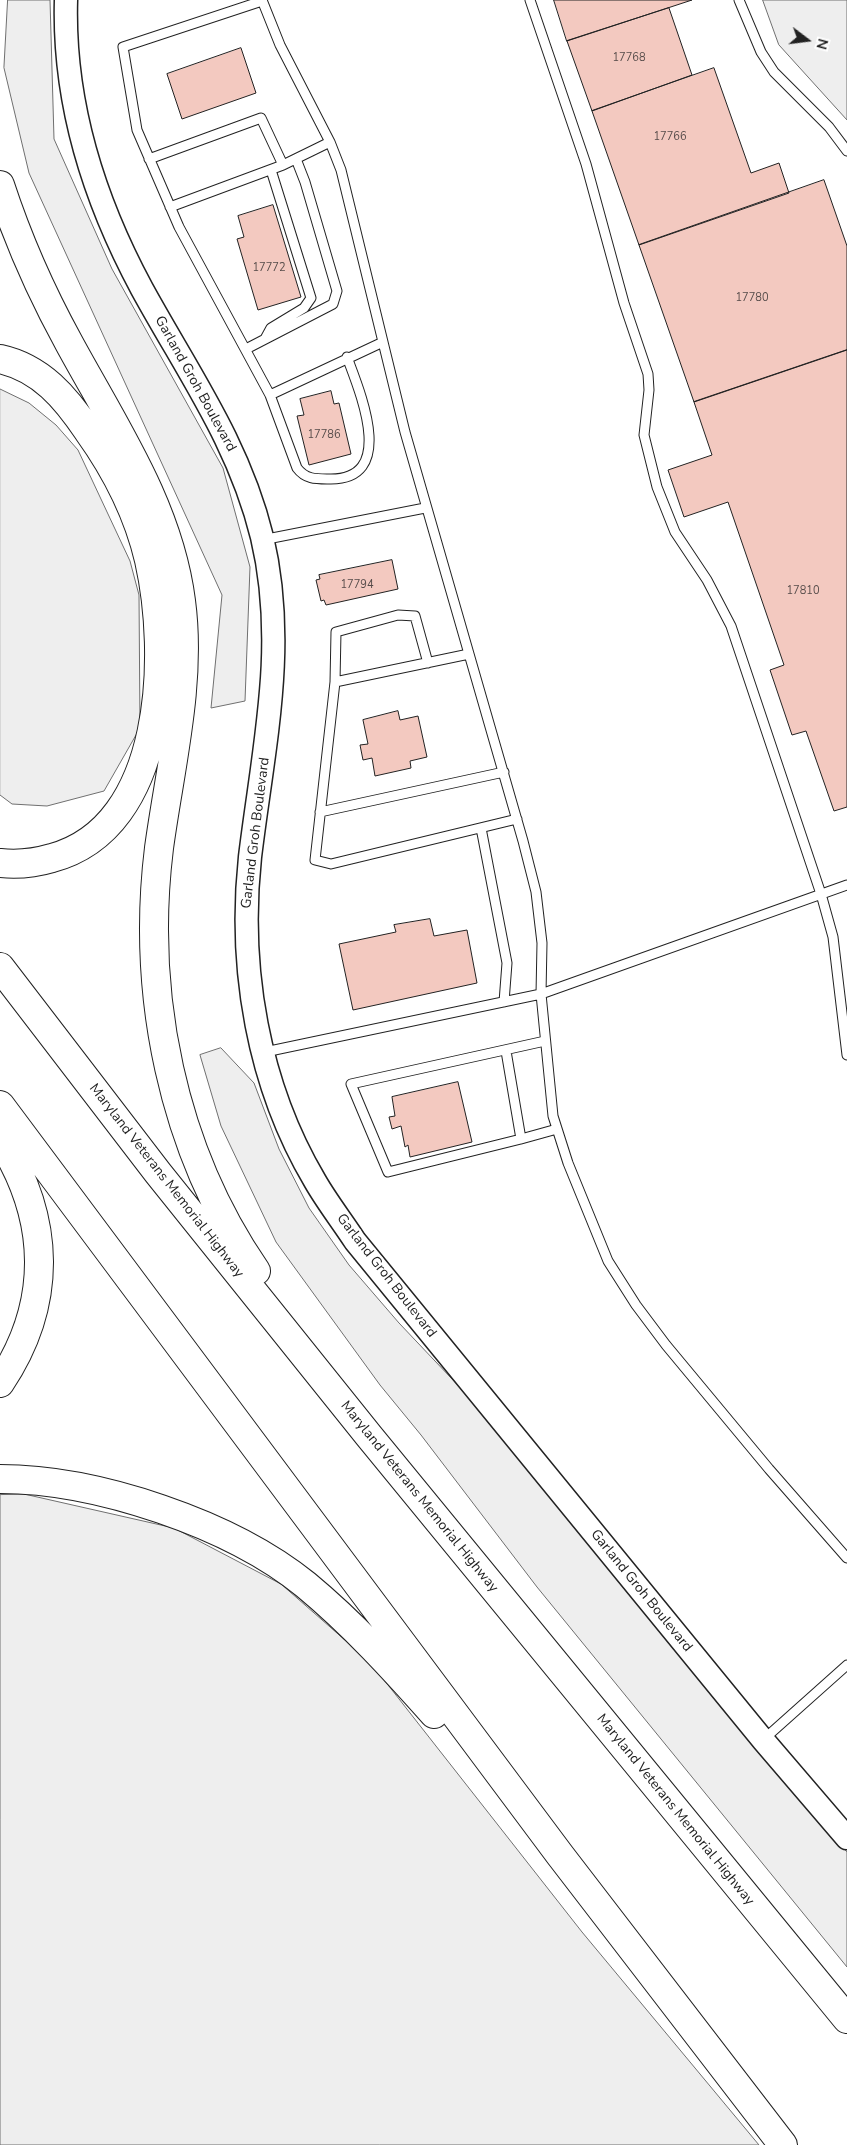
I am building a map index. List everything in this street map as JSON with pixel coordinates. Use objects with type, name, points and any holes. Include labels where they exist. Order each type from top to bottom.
[{"type":"highway","points":[[0,185],[36,280],[124,441],[154,503],[172,556],[181,601],[184,648],[181,696],[159,849],[154,908],[154,957],[159,1011],[169,1068],[183,1121],[217,1206],[243,1252],[368,1436]]},
{"type":"highway","points":[[0,359],[37,375],[67,400],[100,448],[134,510],[148,559],[156,602],[160,648],[158,693],[146,752],[131,793],[112,821],[90,841],[65,854],[36,862],[0,863]]},
{"type":"highway","name":"Maryland Veterans Memorial Highway","points":[[0,967],[158,1173],[368,1436],[847,2019]]},
{"type":"highway","points":[[0,1105],[560,1855],[783,2145]]},
{"type":"highway","points":[[0,1139],[34,1213],[40,1252],[38,1291],[29,1327],[16,1359],[0,1383]]},
{"type":"highway","points":[[0,1479],[25,1479],[89,1488],[151,1506],[217,1532],[259,1554],[298,1579],[347,1622],[388,1662],[560,1855]]},
{"type":"street","name":"Garland Groh Boulevard","points":[[66,0],[69,66],[76,116],[89,167],[107,217],[142,288],[226,436],[247,485],[262,540],[272,600],[275,650],[272,697],[250,858],[246,910],[252,1004],[262,1052],[284,1119],[314,1180],[355,1241],[763,1740],[847,1838]]},
{"type":"lane","points":[[530,0],[586,164],[624,303],[648,374],[650,390],[644,435],[656,487],[675,532],[707,580],[731,626],[822,894],[833,937],[847,1055]]},
{"type":"lane","points":[[739,0],[760,52],[774,72],[829,127],[847,151]]},
{"type":"lane","points":[[347,357],[360,392],[370,442],[366,462],[355,474],[341,479],[313,479],[303,475],[297,468],[270,395],[170,207],[137,130],[123,46],[262,1],[303,94],[330,142],[341,170],[382,342],[426,508],[504,772],[536,892],[542,943],[541,994],[553,1116],[568,1163],[608,1261],[636,1305],[769,1469],[847,1558]]},
{"type":"lane","points":[[149,159],[262,118],[284,165]]},
{"type":"lane","points":[[170,207],[284,165],[330,142]]},
{"type":"lane","points":[[246,350],[333,304],[337,291],[305,182],[296,159]]},
{"type":"lane","points":[[265,339],[270,328],[304,308],[311,298],[271,170]]},
{"type":"lane","points":[[270,395],[382,342]]},
{"type":"lane","points":[[262,540],[426,508]]},
{"type":"lane","points":[[428,663],[415,616],[398,614],[336,632],[335,682],[314,860],[331,864],[517,819]]},
{"type":"lane","points":[[335,682],[469,654]]},
{"type":"lane","points":[[320,812],[504,772]]},
{"type":"lane","points":[[481,828],[507,963],[504,1002]]},
{"type":"lane","points":[[262,1052],[541,994],[847,885]]},
{"type":"lane","points":[[545,1041],[351,1084],[388,1172],[522,1139],[557,1128]]},
{"type":"lane","points":[[506,1051],[522,1139]]},
{"type":"lane","points":[[763,1740],[847,1666]]},
{"type":"shaded area","points":[[8,0],[50,0],[54,139],[112,269],[223,468],[250,567],[245,701],[211,708],[222,595],[29,173],[4,68]]},
{"type":"shaded area","points":[[763,0],[847,0],[847,120],[779,45]]},
{"type":"shaded area","points":[[0,389],[29,403],[56,425],[78,450],[130,561],[139,595],[140,728],[104,791],[47,806],[12,804],[0,795]]},
{"type":"shaded area","points":[[221,1048],[254,1083],[279,1149],[309,1208],[349,1265],[399,1323],[470,1398],[847,1852],[847,1967],[537,1587],[421,1435],[380,1385],[276,1242],[221,1126],[200,1055]]},
{"type":"shaded area","points":[[24,1494],[174,1528],[281,1584],[370,1662],[582,1932],[759,2145],[0,2145],[0,1495]]},
{"type":"building","points":[[554,0],[692,0],[567,41]]},
{"type":"building","points":[[669,8],[692,75],[592,111],[567,41]]},
{"type":"building","points":[[241,48],[256,93],[182,119],[167,74]]},
{"type":"building","points":[[714,68],[751,173],[779,163],[789,193],[639,245],[592,111]]},
{"type":"building","points":[[824,180],[847,246],[847,350],[694,402],[639,245]]},
{"type":"building","points":[[273,205],[301,297],[258,310],[237,239],[244,237],[238,216]]},
{"type":"building","points":[[847,350],[847,807],[834,811],[806,731],[792,735],[770,670],[784,665],[728,502],[684,517],[668,470],[712,455],[694,402]]},
{"type":"building","points":[[331,391],[334,404],[339,403],[351,454],[309,465],[297,416],[304,415],[300,399]]},
{"type":"building","points":[[392,560],[398,589],[326,605],[324,600],[321,601],[316,580],[320,579],[319,575]]},
{"type":"building","points":[[398,711],[400,720],[418,716],[427,757],[410,761],[411,768],[375,776],[372,758],[363,760],[360,745],[368,744],[363,720]]},
{"type":"building","points":[[430,919],[434,936],[467,930],[477,983],[353,1010],[339,944],[396,932],[394,925]]},
{"type":"building","points":[[458,1082],[472,1142],[410,1157],[408,1145],[405,1147],[401,1126],[392,1129],[389,1117],[395,1116],[392,1097]]}]
